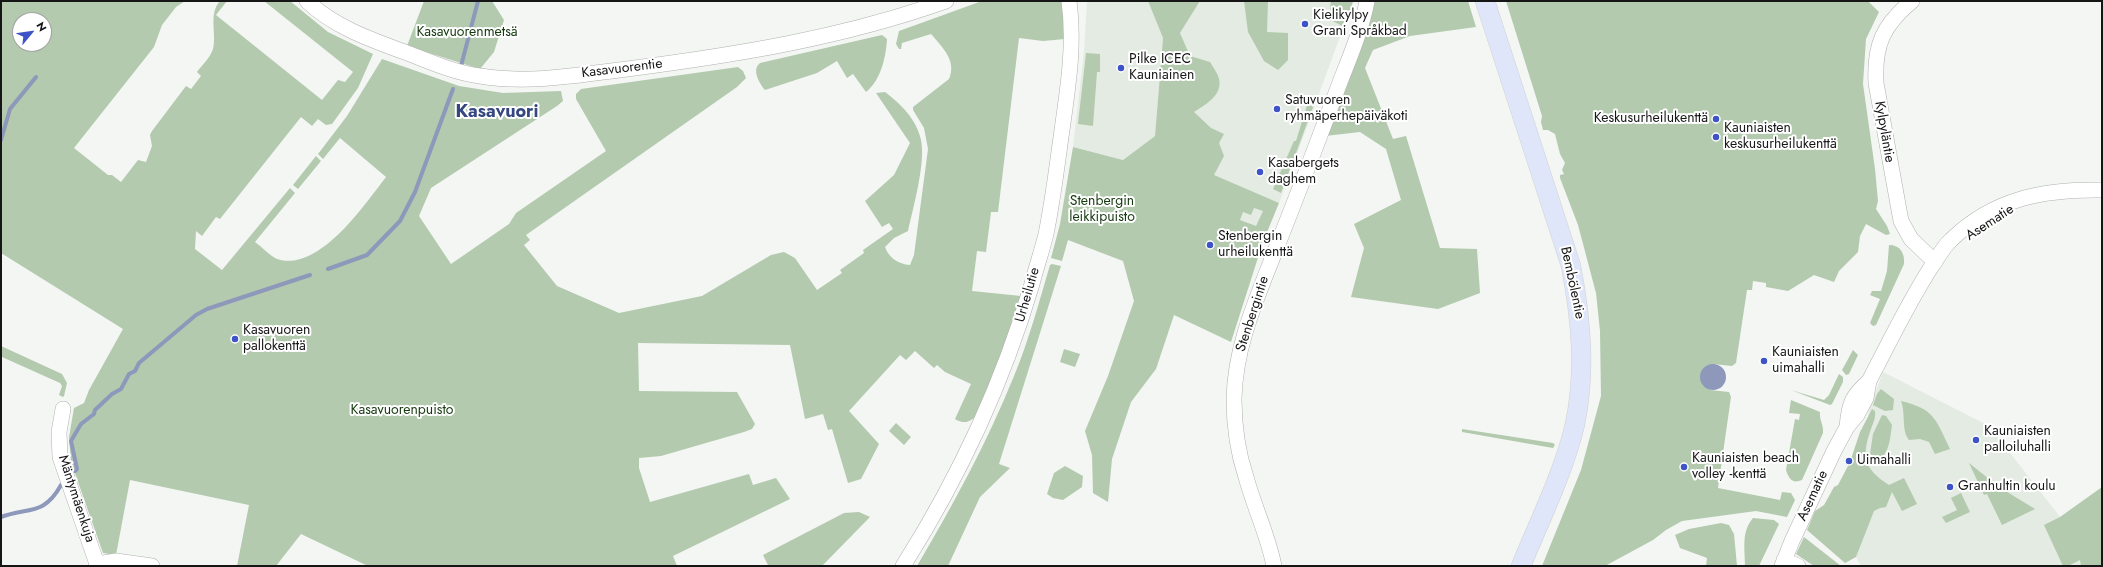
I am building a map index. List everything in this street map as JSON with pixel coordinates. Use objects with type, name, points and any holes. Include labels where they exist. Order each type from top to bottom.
[{"type":"main road","name":"Bembölentie","points":[[1485,1],[1571,266],[1577,298],[1582,342],[1580,396],[1575,424],[1565,456],[1521,566]]},
{"type":"street","name":"Kasavuorentie","points":[[307,1],[343,26],[381,44],[444,67],[480,76],[546,78],[751,52],[847,31],[903,16],[946,1]]},
{"type":"street","name":"Urheilutie","points":[[904,566],[954,482],[1002,374],[1046,236],[1056,177],[1073,37],[1069,1]]},
{"type":"street","name":"Stenbergintie","points":[[1274,566],[1270,548],[1245,476],[1242,461],[1235,421],[1236,372],[1243,337],[1254,305],[1346,66],[1364,17],[1367,1]]},
{"type":"street","name":"Kylpyläntie","points":[[1912,1],[1888,24],[1879,43],[1875,63],[1876,83],[1901,221],[1911,239],[1935,262]]},
{"type":"street","name":"Asematie","points":[[1788,564],[1847,427],[1857,415],[1866,398],[1870,381],[1922,283],[1935,262],[1972,232],[2027,198],[2059,191],[2102,190]]},
{"type":"street","name":"Mäntymäenkuja","points":[[63,409],[59,432],[60,457],[97,565]]},
{"type":"street","points":[[97,565],[116,561],[152,566]]},
{"type":"shaded area","name":"Pilke ICEC Kauniainen","points":[[1087,1],[1148,1],[1163,38],[1155,136],[1123,160],[1073,147],[1084,52]]},
{"type":"shaded area","points":[[1200,1],[1353,1],[1279,203],[1269,199],[1256,227],[1240,220],[1182,120],[1205,105],[1180,33]]},
{"type":"shaded area","name":"Granhultin koulu","points":[[1883,372],[1989,426],[2060,517],[2081,560],[2081,566],[1861,566],[1856,557],[1861,543],[1864,456],[1869,410]]},
{"type":"green space","name":"Kasavuorenpuisto","points":[[2,1],[185,1],[176,7],[162,25],[154,47],[74,148],[108,175],[112,175],[121,182],[138,160],[146,162],[152,146],[150,135],[152,131],[186,86],[191,89],[201,76],[197,72],[213,49],[214,12],[220,1],[227,1],[216,15],[322,100],[338,80],[345,82],[353,72],[264,1],[290,1],[328,32],[373,54],[358,88],[332,124],[326,125],[318,119],[312,126],[301,117],[220,219],[216,217],[202,236],[196,231],[195,249],[222,270],[290,188],[295,193],[255,242],[277,259],[293,261],[309,256],[339,233],[353,219],[386,177],[340,138],[323,159],[318,154],[347,116],[382,59],[459,86],[503,93],[561,91],[563,101],[557,106],[431,188],[419,216],[451,264],[509,224],[516,213],[606,151],[576,99],[576,94],[581,89],[738,67],[743,71],[746,78],[737,87],[526,235],[530,240],[524,245],[557,286],[619,313],[702,296],[771,255],[784,252],[795,258],[817,290],[842,273],[840,270],[864,253],[863,250],[893,229],[889,223],[882,227],[865,201],[894,175],[910,143],[876,93],[885,92],[908,113],[916,126],[921,140],[922,160],[916,198],[908,231],[894,238],[885,247],[894,260],[910,265],[914,255],[928,149],[924,128],[913,110],[913,107],[949,79],[951,66],[948,55],[931,34],[902,43],[901,49],[899,49],[896,44],[899,31],[982,1],[1062,1],[1065,39],[1043,41],[1019,38],[998,212],[991,212],[986,252],[977,251],[972,291],[1021,296],[1015,318],[980,412],[966,422],[955,419],[971,384],[945,372],[937,365],[934,368],[915,351],[906,360],[900,355],[849,411],[879,444],[861,479],[848,483],[832,429],[828,430],[823,414],[805,419],[790,345],[638,343],[639,391],[737,392],[755,424],[752,429],[744,432],[661,456],[639,458],[639,468],[650,502],[749,474],[753,485],[776,478],[790,499],[673,556],[677,566],[368,566],[301,534],[276,566],[237,566],[249,505],[130,480],[116,555],[103,553],[71,462],[69,437],[74,408],[84,403],[89,390],[123,329],[1,253]]},
{"type":"green space","name":"Kasavuorenmetsä","points":[[424,1],[492,1],[504,20],[494,52],[480,69],[407,46]]},
{"type":"green space","name":"Stenbergin leikkipuisto","points":[[1148,1],[1200,1],[1180,33],[1190,56],[1210,62],[1219,79],[1220,85],[1216,95],[1208,103],[1194,112],[1211,128],[1224,134],[1219,143],[1224,156],[1214,175],[1279,203],[1263,242],[1231,342],[1174,315],[1156,369],[1131,402],[1112,459],[1108,502],[1093,493],[1092,455],[1085,431],[1108,376],[1134,301],[1123,261],[1068,240],[1062,261],[1051,258],[1060,224],[1073,147],[1123,160],[1155,136],[1163,38]],"holes":[[[1254,208],[1263,211],[1256,226],[1240,220],[1243,212],[1251,215]]]},
{"type":"green space","points":[[1244,1],[1268,1],[1267,32],[1288,33],[1288,60],[1278,70],[1264,61],[1248,32]]},
{"type":"green space","points":[[1331,1],[1353,1],[1350,14],[1342,26],[1329,19]]},
{"type":"green space","points":[[1372,1],[1468,1],[1476,27],[1410,36],[1373,50],[1365,68],[1393,139],[1406,136],[1440,248],[1477,249],[1480,293],[1438,309],[1351,297],[1364,248],[1354,224],[1401,200],[1386,149],[1360,132],[1325,136]]},
{"type":"green space","name":"Kauniaisten keskusurheilukenttä","points":[[1506,1],[1868,1],[1879,12],[1866,39],[1863,84],[1875,169],[1878,201],[1876,209],[1887,226],[1890,234],[1886,235],[1866,224],[1860,236],[1858,252],[1839,271],[1834,282],[1814,275],[1788,291],[1766,287],[1766,283],[1753,281],[1752,290],[1747,290],[1736,363],[1732,366],[1713,364],[1710,390],[1729,392],[1731,397],[1718,488],[1780,500],[1782,492],[1791,493],[1795,500],[1787,517],[1756,511],[1682,521],[1666,530],[1653,540],[1605,566],[1542,566],[1581,470],[1601,396],[1600,331],[1596,293],[1578,225],[1560,178],[1560,175],[1564,174],[1562,170],[1565,163],[1560,154],[1555,134],[1548,130],[1543,130],[1541,122],[1542,116]]},
{"type":"green space","points":[[882,35],[887,39],[884,61],[879,75],[866,92],[853,74],[847,78],[837,61],[817,73],[765,90],[757,77],[756,69],[760,63]]},
{"type":"green space","points":[[1086,53],[1100,54],[1100,72],[1097,72],[1093,126],[1078,124]]},
{"type":"green space","points":[[1295,95],[1303,95],[1315,102],[1281,193],[1273,189],[1294,141],[1296,141],[1308,102]]},
{"type":"green space","points":[[316,156],[321,161],[298,189],[293,185]]},
{"type":"green space","points":[[1889,245],[1896,246],[1901,250],[1904,256],[1904,264],[1876,325],[1873,326],[1870,323],[1880,299],[1870,295],[1872,291],[1881,291],[1887,271]]},
{"type":"green space","points":[[1050,265],[1061,266],[999,464],[1010,468],[980,497],[948,566],[917,566],[969,472],[1004,401],[1034,321]]},
{"type":"green space","points":[[1,346],[62,374],[67,383],[64,396],[59,395],[62,386],[60,383],[2,357]]},
{"type":"green space","points":[[1064,349],[1080,354],[1075,367],[1060,362]]},
{"type":"green space","points":[[1853,350],[1858,355],[1849,374],[1846,375],[1842,370]]},
{"type":"green space","points":[[1839,374],[1843,377],[1843,382],[1832,404],[1830,405],[1791,390],[1824,400],[1829,395]]},
{"type":"green space","points":[[1881,389],[1894,399],[1893,410],[1885,411],[1873,405],[1877,394]]},
{"type":"green space","points":[[1791,400],[1820,412],[1823,427],[1823,433],[1802,480],[1799,481],[1791,480],[1786,470],[1795,419],[1799,420],[1800,414],[1789,413]]},
{"type":"green space","points":[[1901,401],[1912,404],[1928,412],[1937,423],[1950,449],[1935,454],[1929,442],[1920,439],[1909,440],[1905,432]]},
{"type":"green space","points":[[1872,409],[1875,411],[1875,416],[1866,447],[1867,462],[1874,473],[1889,485],[1904,478],[1917,504],[1902,511],[1892,492],[1886,507],[1874,511],[1856,557],[1845,563],[1807,530],[1815,511],[1824,505],[1834,487],[1838,485],[1850,462],[1860,432]]},
{"type":"green space","points":[[1882,415],[1886,416],[1892,425],[1887,449],[1878,460],[1870,454],[1873,434]]},
{"type":"green space","points":[[896,423],[911,437],[904,445],[889,431]]},
{"type":"green space","points":[[1462,429],[1553,443],[1555,445],[1553,448],[1462,432]]},
{"type":"green space","points":[[1969,463],[1999,487],[2035,509],[2002,525],[1987,494],[1984,495]]},
{"type":"green space","points":[[1065,466],[1083,476],[1082,487],[1063,500],[1053,498],[1047,494],[1054,473]]},
{"type":"green space","points":[[2102,487],[2102,566],[2081,566],[2080,560],[2068,566],[2063,566],[2044,525],[2060,517]]},
{"type":"green space","points":[[1961,493],[1970,512],[1946,523],[1942,517],[1957,510],[1951,498]]},
{"type":"green space","points":[[859,512],[870,517],[822,566],[767,566],[768,565],[763,555],[844,513]]},
{"type":"green space","points":[[1753,518],[1774,520],[1779,524],[1759,566],[1745,566],[1745,535],[1749,523]]},
{"type":"green space","points":[[1721,523],[1729,525],[1734,534],[1737,566],[1706,566],[1707,558],[1680,548],[1675,535],[1689,529]]},
{"type":"green space","points":[[1804,537],[1841,566],[1814,566],[1796,554]]},
{"type":"water","points":[[1713,364],[1722,368],[1726,377],[1722,386],[1713,390],[1704,386],[1700,377],[1704,368]]},
{"type":"waterway","points":[[461,66],[478,1]]},
{"type":"waterway","points":[[1,140],[10,109],[36,77]]},
{"type":"waterway","points":[[328,269],[367,255],[400,221],[415,192],[453,89]]},
{"type":"waterway","points":[[75,471],[77,469],[71,441],[81,424],[94,414],[95,410],[112,394],[121,389],[129,374],[135,371],[139,363],[196,315],[207,309],[310,275]]},
{"type":"waterway","points":[[1,517],[42,506],[55,495],[61,485]]},
{"type":"place","name":"Kielikylpy Grani Språkbad","points":[[1305,24]]},
{"type":"place","name":"Pilke ICEC Kauniainen","points":[[1121,68]]},
{"type":"place","name":"Satuvuoren ryhmäperhepäiväkoti","points":[[1277,109]]},
{"type":"place","name":"Keskusurheilukenttä","points":[[1716,119]]},
{"type":"place","name":"Kauniaisten keskusurheilukenttä","points":[[1716,137]]},
{"type":"place","name":"Kasabergets daghem","points":[[1260,172]]},
{"type":"place","name":"Stenbergin urheilukenttä","points":[[1210,245]]},
{"type":"place","name":"Kasavuoren pallokenttä","points":[[235,339]]},
{"type":"place","name":"Kauniaisten uimahalli","points":[[1764,361]]},
{"type":"place","name":"Kauniaisten palloiluhalli","points":[[1976,440]]},
{"type":"place","name":"Uimahalli","points":[[1849,461]]},
{"type":"place","name":"Kauniaisten beach volley -kenttä","points":[[1684,467]]},
{"type":"place","name":"Granhultin koulu","points":[[1950,487]]},
{"type":"district","name":"Kasavuori","points":[[497,113]]}]
